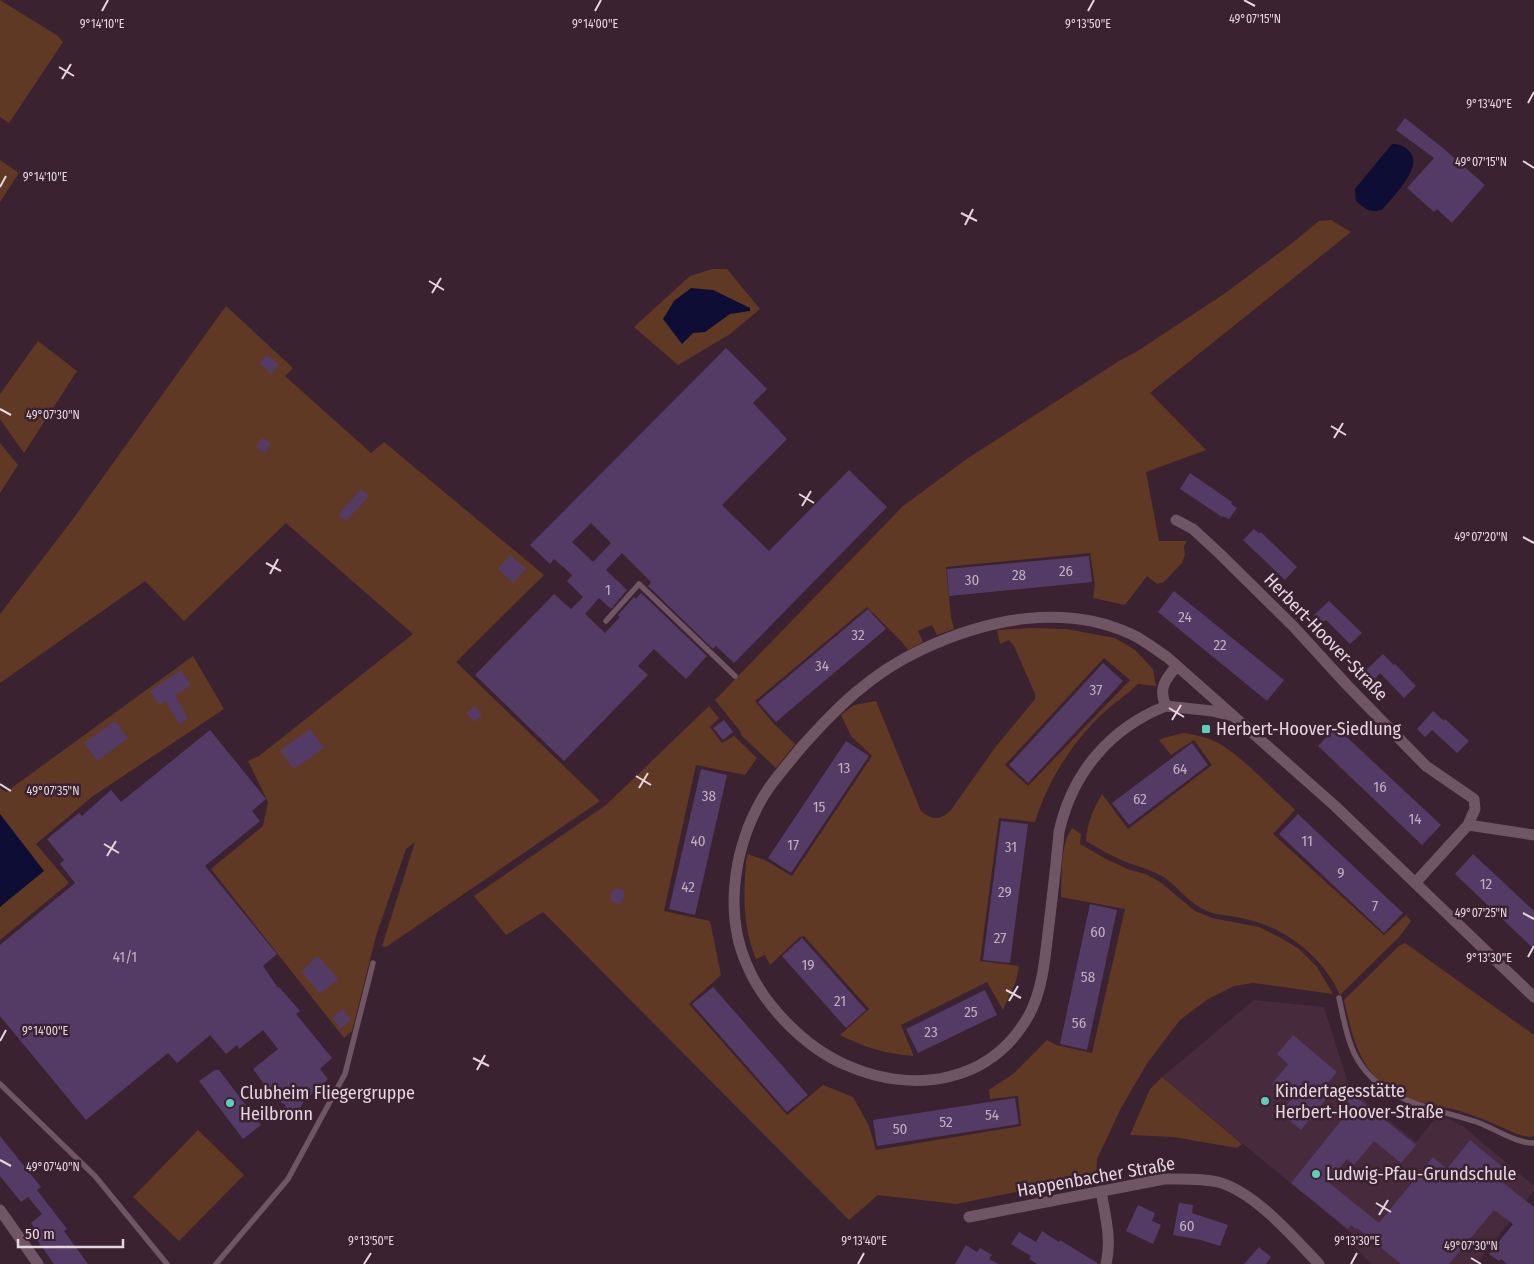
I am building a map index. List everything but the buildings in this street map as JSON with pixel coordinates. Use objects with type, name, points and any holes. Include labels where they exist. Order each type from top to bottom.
[{"type":"street","name":"Herbert-Hoover-Straße","points":[[1176,520],[1197,532],[1234,567],[1300,632],[1347,685],[1426,766],[1440,778],[1474,799],[1475,809],[1468,825],[1415,883]]},
{"type":"street","points":[[1233,716],[1212,711],[1166,706],[1141,718],[1111,740],[1086,768],[1072,792],[1063,814],[1059,832],[1044,961],[1031,1011],[1016,1035],[997,1054],[973,1069],[959,1075],[944,1078],[912,1081],[878,1076],[848,1066],[826,1054],[797,1032],[769,1002],[746,965],[740,946],[736,922],[735,889],[742,847],[749,826],[765,793],[794,756],[845,700],[868,681],[919,650],[966,631],[1013,620],[1059,617],[1080,619],[1119,629],[1148,643],[1178,666],[1335,806],[1534,997]]},
{"type":"street","points":[[1166,706],[1162,690],[1166,680],[1178,666]]},
{"type":"street","points":[[1468,825],[1534,835]]},
{"type":"street","name":"Happenbacher Straße","points":[[969,1217],[1164,1180],[1193,1179],[1217,1182],[1232,1187],[1265,1210],[1319,1264]]},
{"type":"street","points":[[1101,1191],[1108,1235],[1106,1264]]},
{"type":"street","points":[[0,1210],[38,1264]]},
{"type":"lane","points":[[606,621],[639,584],[735,676]]},
{"type":"lane","points":[[216,1264],[288,1179],[345,1074],[373,963]]},
{"type":"lane","points":[[1339,998],[1345,1028],[1355,1055],[1373,1078],[1393,1095],[1440,1112],[1483,1124],[1525,1142],[1534,1143]]},
{"type":"lane","points":[[0,1084],[95,1176],[167,1264]]},
{"type":"shaded area","points":[[0,0],[58,36],[63,42],[9,123],[0,117]]},
{"type":"shaded area","points":[[1392,144],[1402,146],[1410,152],[1413,166],[1405,182],[1383,209],[1368,210],[1356,201],[1355,189]]},
{"type":"shaded area","points":[[0,160],[19,173],[0,202]]},
{"type":"shaded area","points":[[1331,220],[1351,232],[1150,393],[1206,450],[1146,472],[1159,541],[1187,541],[1184,546],[1185,555],[1182,563],[1164,582],[1157,584],[1147,576],[1125,605],[1093,598],[1095,585],[1090,553],[946,567],[954,629],[937,635],[932,625],[918,631],[923,642],[908,650],[867,607],[755,701],[774,724],[795,744],[776,768],[741,735],[740,731],[715,700],[903,506],[968,458],[1224,294],[1319,221]]},
{"type":"shaded area","points":[[712,269],[727,269],[760,309],[730,334],[678,365],[634,327],[690,276]]},
{"type":"shaded area","points":[[691,288],[713,290],[750,308],[750,311],[730,314],[705,332],[693,333],[682,344],[663,319],[674,301]]},
{"type":"shaded area","points":[[226,306],[293,368],[285,376],[371,453],[384,442],[544,575],[456,662],[600,801],[386,947],[382,946],[415,842],[406,849],[376,936],[352,1031],[344,1038],[211,869],[263,826],[268,802],[248,761],[259,756],[413,634],[286,523],[184,621],[145,581],[0,683],[0,614],[70,523]]},
{"type":"shaded area","points":[[38,341],[77,371],[24,453],[0,419],[0,394]]},
{"type":"shaded area","points":[[0,443],[18,465],[0,493]]},
{"type":"shaded area","points":[[1031,628],[1066,629],[1115,638],[1135,650],[1153,669],[1156,686],[1138,684],[1089,728],[1061,765],[1046,792],[1035,822],[999,818],[980,961],[1019,966],[1016,981],[1003,1010],[987,982],[901,1025],[913,1056],[875,1049],[840,1035],[869,1009],[804,936],[800,937],[770,965],[765,955],[756,959],[751,946],[746,920],[745,881],[747,854],[765,860],[792,876],[872,756],[851,736],[841,715],[854,705],[876,701],[921,811],[936,818],[944,816],[951,810],[994,749],[1035,699],[1035,694],[1014,646],[1009,640],[1000,644],[997,630]],"holes":[[[1104,658],[1130,680],[1028,786],[1005,765]]]},
{"type":"shaded area","points":[[193,656],[224,709],[93,796],[36,844],[69,883],[0,940],[0,788],[6,792]]},
{"type":"shaded area","points":[[709,706],[719,718],[710,727],[722,743],[734,736],[757,758],[745,775],[696,765],[664,911],[710,921],[721,975],[689,1004],[787,1115],[823,1085],[853,1097],[869,1126],[876,1150],[1021,1126],[1018,1096],[990,1099],[989,1090],[1013,1074],[1047,1040],[1056,1045],[1092,1053],[1125,909],[1061,897],[1065,843],[1072,828],[1081,834],[1080,844],[1106,859],[1130,870],[1146,874],[1160,882],[1195,911],[1212,918],[1259,927],[1299,949],[1317,967],[1333,994],[1253,983],[1234,986],[1208,999],[1180,1020],[1148,1062],[1121,1108],[1097,1159],[1096,1176],[956,1204],[878,1195],[849,1220],[543,912],[506,935],[474,896],[606,805]]},
{"type":"shaded area","points":[[1184,733],[1206,738],[1223,746],[1254,771],[1295,810],[1273,834],[1384,935],[1406,915],[1411,921],[1399,937],[1340,995],[1323,967],[1300,944],[1286,935],[1257,922],[1207,911],[1195,904],[1160,875],[1123,861],[1086,841],[1091,817],[1102,794],[1128,829],[1212,765],[1194,740],[1171,755],[1159,740]]},
{"type":"shaded area","points":[[0,814],[44,871],[0,907]]},
{"type":"shaded area","points":[[1405,943],[1534,1035],[1534,1136],[1520,1135],[1468,1113],[1408,1098],[1392,1090],[1370,1070],[1356,1045],[1344,1000],[1399,946]]},
{"type":"shaded area","points":[[1254,1000],[1324,1007],[1350,1089],[1416,1142],[1439,1114],[1463,1126],[1534,1186],[1534,1190],[1527,1200],[1476,1264],[1371,1264],[1348,1240],[1352,1234],[1162,1077]]},
{"type":"shaded area","points":[[1162,1077],[1242,1144],[1237,1148],[1174,1137],[1130,1135],[1150,1089]]},
{"type":"shaded area","points":[[198,1130],[244,1175],[179,1241],[133,1197]]},
{"type":"place","name":"Herbert-Hoover-Siedlung","points":[[1206,729]]},
{"type":"place","name":"Kindertagesstätte Herbert-Hoover-Straße","points":[[1265,1101]]},
{"type":"place","name":"Clubheim Fliegergruppe Heilbronn","points":[[230,1103]]},
{"type":"place","name":"Ludwig-Pfau-Grundschule","points":[[1316,1174]]}]
